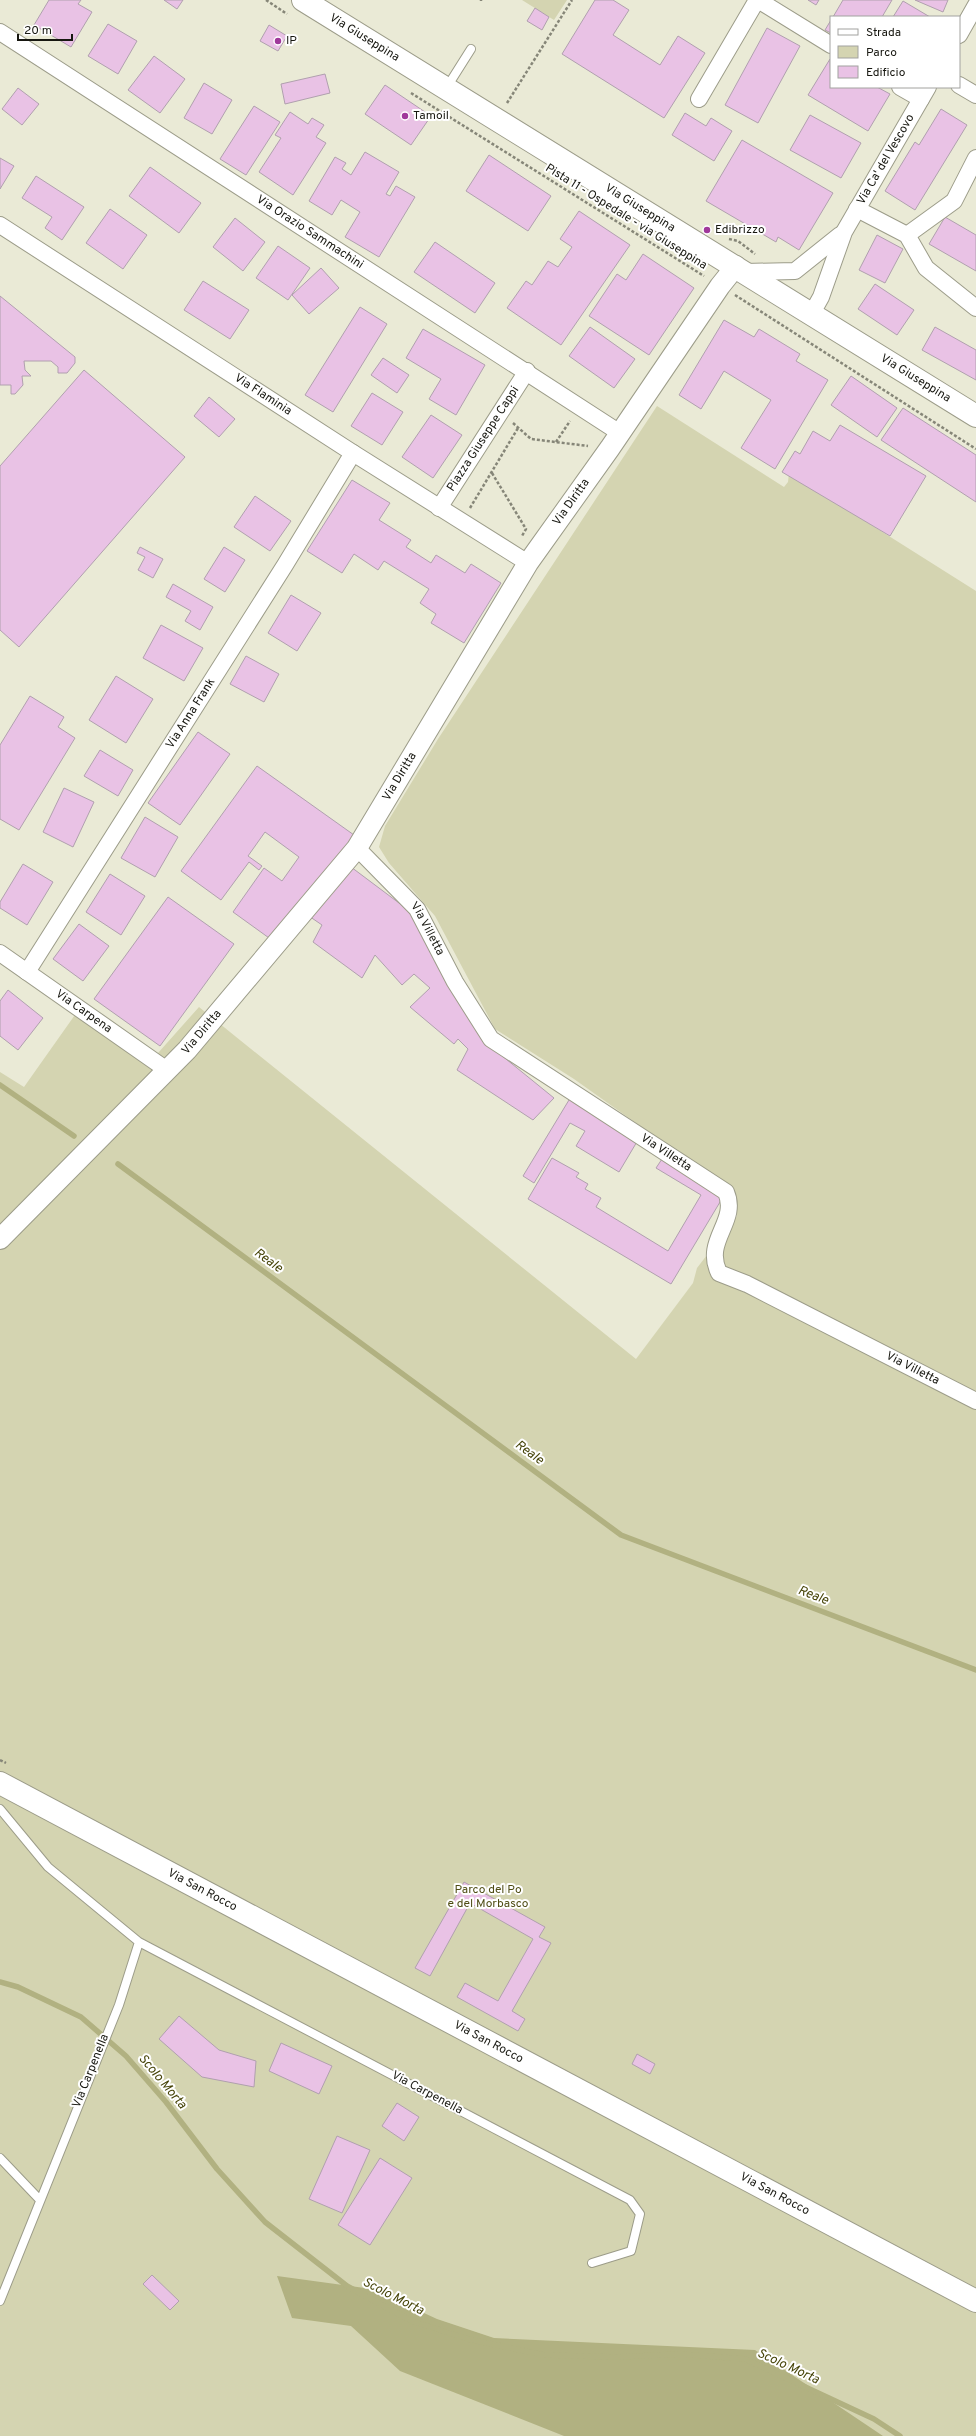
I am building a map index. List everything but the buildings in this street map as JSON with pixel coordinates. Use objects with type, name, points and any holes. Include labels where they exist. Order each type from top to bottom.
[{"type":"main road","name":"Via Giuseppina","points":[[298,8],[446,88],[741,269],[976,416]]},
{"type":"main road","name":"Via San Rocco","points":[[0,1784],[976,2301]]},
{"type":"street","points":[[699,99],[758,0],[830,44]]},
{"type":"street","points":[[960,33],[976,5]]},
{"type":"street","name":"Via Orazio Sammachini","points":[[0,32],[580,406],[615,441]]},
{"type":"street","points":[[960,86],[976,95]]},
{"type":"street","points":[[904,88],[924,93]]},
{"type":"street","name":"Via Ca' del Vescovo","points":[[812,313],[821,298],[844,232],[924,93]]},
{"type":"street","points":[[907,235],[954,201],[976,158]]},
{"type":"street","points":[[858,209],[907,235],[926,268],[976,308]]},
{"type":"street","name":"Via Flaminia","points":[[0,225],[353,453],[528,563]]},
{"type":"street","name":"Via Ca' del Vescovo","points":[[741,269],[795,271],[844,232]]},
{"type":"street","name":"Via Diritta","points":[[0,1239],[187,1050],[357,848],[528,563],[615,441],[720,286],[741,269]]},
{"type":"street","name":"Piazza Giuseppe Cappi","points":[[439,508],[527,371]]},
{"type":"street","name":"Via Anna Frank","points":[[27,972],[285,565],[353,453]]},
{"type":"street","name":"Via Villetta","points":[[357,848],[416,909],[455,982],[491,1039],[726,1192],[729,1207],[714,1250],[715,1263],[719,1273],[747,1284],[976,1401]]},
{"type":"street","name":"Via Carpena","points":[[0,953],[167,1070]]},
{"type":"lane","points":[[446,88],[471,49]]},
{"type":"lane","name":"Via Carpenella","points":[[0,1809],[48,1867],[139,1942],[630,2200],[640,2214],[631,2250],[592,2263]]},
{"type":"lane","name":"Via Carpenella","points":[[0,2301],[101,2045],[119,2005],[139,1942]]},
{"type":"lane","points":[[0,2158],[40,2200]]},
{"type":"path","points":[[266,0],[298,8]]},
{"type":"path","points":[[506,104],[572,0]]},
{"type":"path","name":"Pista 11 - Ospedale - via Giuseppina","points":[[406,89],[976,449]]},
{"type":"path","points":[[556,442],[580,406]]},
{"type":"path","points":[[501,410],[531,439],[556,442],[615,441]]},
{"type":"path","points":[[461,521],[492,473],[518,428]]},
{"type":"path","points":[[492,473],[526,529],[511,553]]},
{"type":"green space","points":[[522,0],[567,0],[554,20]]},
{"type":"green space","name":"Parco del Po e del Morbasco","points":[[657,406],[784,487],[788,482],[789,473],[976,591],[976,2436],[0,2436],[0,1072],[24,1087],[77,1012],[150,1062],[199,1007],[636,1359],[693,1283],[697,1268],[737,1216],[737,1201],[733,1192],[574,1079],[495,1029],[435,916],[389,863],[379,847],[385,826],[438,739]]},
{"type":"shaded area","points":[[277,2276],[372,2289],[437,2319],[494,2338],[755,2350],[883,2436],[564,2436],[400,2371],[351,2326],[292,2318]]},
{"type":"waterway","name":"Reale","points":[[0,1085],[74,1136]]},
{"type":"waterway","name":"Reale","points":[[118,1164],[621,1535],[976,1670]]},
{"type":"waterway","name":"Scolo Morta","points":[[0,1982],[18,1987],[81,2017],[126,2056],[166,2102],[217,2169],[265,2222],[347,2286],[412,2321],[468,2339],[544,2355],[617,2357],[681,2354],[745,2359],[874,2419],[900,2436]]},
{"type":"place","name":"IP","points":[[278,41]]},
{"type":"place","name":"Tamoil","points":[[405,116]]},
{"type":"place","name":"Edibrizzo","points":[[707,230]]}]
